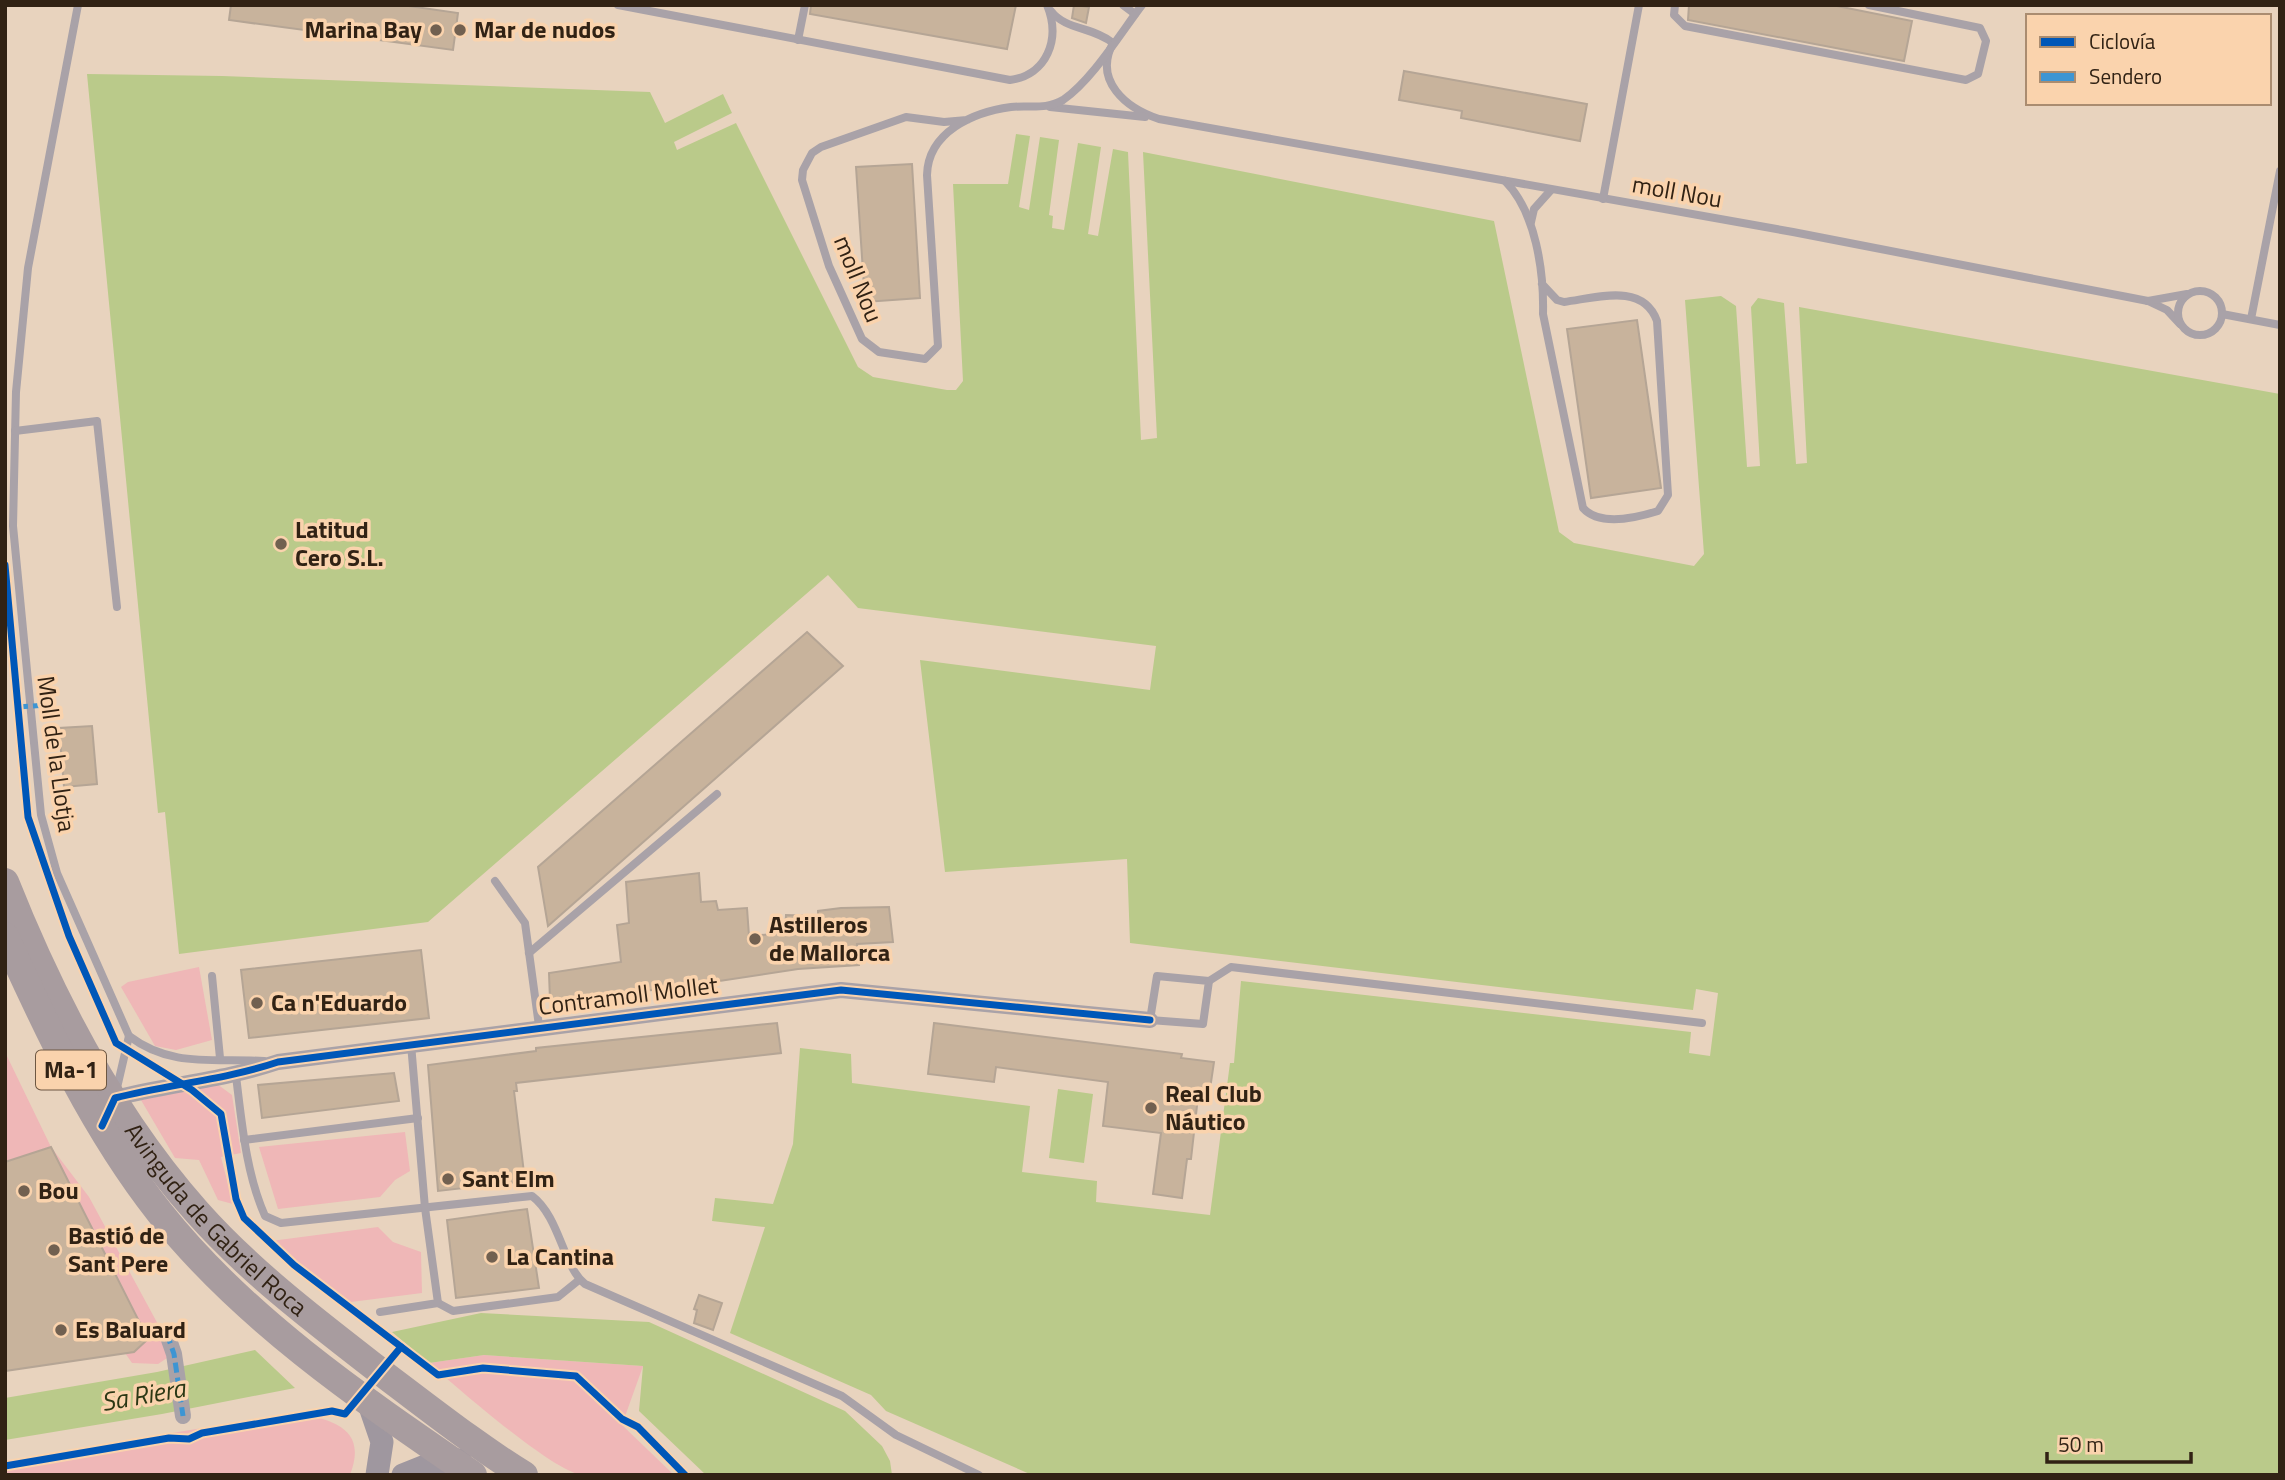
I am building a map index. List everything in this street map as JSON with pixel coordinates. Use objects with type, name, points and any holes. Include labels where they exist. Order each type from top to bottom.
[{"type":"highway","name":"Avinguda de Gabriel Roca","points":[[5,883],[66,1013],[115,1098],[159,1165],[210,1226],[323,1326],[432,1411],[519,1472]]},
{"type":"highway","name":"Avinguda de Gabriel Roca","points":[[5,936],[102,1126],[148,1198],[205,1263],[269,1322],[457,1470]]},
{"type":"main road","points":[[368,1401],[382,1443],[377,1475]]},
{"type":"main road","points":[[432,1411],[449,1445],[457,1470]]},
{"type":"main road","points":[[403,1475],[457,1470],[480,1461],[519,1472]]},
{"type":"street","name":"Contramoll Mollet","points":[[115,1098],[162,1086],[236,1076],[278,1062],[539,1026],[841,990],[1150,1020]]},
{"type":"street","points":[[102,1126],[115,1098]]},
{"type":"street","points":[[167,1334],[174,1354],[183,1416]]},
{"type":"lane","name":"Moll de la Llotja","points":[[78,5],[28,268],[15,431],[13,526],[41,815],[57,873],[129,1036]]},
{"type":"lane","points":[[618,5],[1010,80],[1024,78],[1036,70],[1051,49],[1053,24],[1047,5]]},
{"type":"lane","points":[[798,40],[805,5]]},
{"type":"lane","points":[[1047,5],[1061,21],[1097,32],[1113,43],[1142,5]]},
{"type":"lane","points":[[1123,5],[1135,14]]},
{"type":"lane","points":[[1603,199],[1639,5]]},
{"type":"lane","points":[[1675,5],[1674,15],[1685,26],[1966,80],[1978,74],[1986,41],[1980,28],[1869,5]]},
{"type":"lane","name":"moll Nou","points":[[1047,106],[1070,95],[1113,43]]},
{"type":"lane","name":"moll Nou","points":[[1113,43],[1107,60],[1114,89],[1129,107],[1158,119]]},
{"type":"lane","name":"moll Nou","points":[[967,120],[944,122],[906,117],[821,147],[805,163],[802,180],[829,267],[858,333],[866,345],[879,352],[925,359],[938,346],[927,166],[932,150],[940,138],[967,120],[992,110],[1047,106],[1158,119],[2148,301],[2167,310],[2180,324]]},
{"type":"lane","points":[[2252,319],[2280,171]]},
{"type":"lane","points":[[1504,181],[1520,200],[1530,225],[1542,284],[1543,314],[1583,508],[1596,518],[1605,520],[1658,511],[1668,495],[1657,321],[1654,313],[1643,300],[1624,295],[1557,300],[1542,284]]},
{"type":"lane","points":[[1530,225],[1534,209],[1551,190]]},
{"type":"lane","points":[[2148,301],[2196,290],[2210,293],[2220,303],[2222,314],[2219,326],[2207,335],[2191,334],[2180,324],[2180,303],[2189,293]]},
{"type":"lane","points":[[2222,314],[2280,325]]},
{"type":"lane","points":[[15,431],[97,421],[117,607]]},
{"type":"lane","points":[[529,953],[718,794]]},
{"type":"lane","points":[[495,881],[525,923],[539,1026]]},
{"type":"lane","points":[[1150,1020],[1157,976],[1209,981],[1231,967],[1702,1023]]},
{"type":"lane","points":[[212,976],[220,1058]]},
{"type":"lane","name":"Contramoll Mollet","points":[[1150,1020],[1203,1024],[1209,981]]},
{"type":"lane","points":[[115,1098],[129,1036],[145,1048],[176,1060],[220,1058],[278,1062]]},
{"type":"lane","points":[[411,1044],[425,1208],[438,1303]]},
{"type":"lane","points":[[236,1076],[244,1140],[256,1195],[265,1216],[281,1223],[532,1196],[544,1207],[579,1280],[842,1396],[896,1435],[979,1475]]},
{"type":"lane","points":[[244,1140],[418,1118]]},
{"type":"lane","points":[[380,1312],[438,1303],[453,1311],[558,1297],[579,1280]]},
{"type":"shaded area","points":[[199,967],[212,1040],[176,1050],[155,1046],[121,987],[128,982]]},
{"type":"shaded area","name":"Bastió de Sant Pere","points":[[5,1052],[51,1147],[89,1197],[160,1328],[167,1358],[158,1364],[132,1363],[92,1305],[5,1275]]},
{"type":"shaded area","points":[[217,1084],[232,1095],[241,1153],[221,1157],[233,1204],[218,1200],[199,1160],[175,1158],[141,1100]]},
{"type":"shaded area","points":[[405,1132],[410,1171],[395,1180],[380,1197],[278,1209],[259,1147]]},
{"type":"shaded area","points":[[378,1227],[393,1242],[421,1252],[422,1293],[343,1303],[294,1265],[271,1241]]},
{"type":"shaded area","points":[[484,1355],[643,1366],[622,1425],[674,1475],[604,1477],[582,1475],[568,1470],[527,1444],[429,1363]]},
{"type":"shaded area","points":[[297,1412],[334,1423],[351,1437],[354,1459],[350,1475],[5,1475],[5,1461]]},
{"type":"water","points":[[87,74],[222,76],[650,92],[665,123],[723,94],[732,113],[674,142],[677,150],[736,123],[858,367],[873,377],[947,390],[956,390],[963,381],[953,184],[1008,184],[1016,134],[1030,136],[1019,207],[1029,210],[1040,137],[1059,140],[1049,215],[1053,216],[1052,228],[1064,230],[1078,143],[1101,147],[1088,234],[1098,236],[1113,149],[1128,152],[1141,440],[1157,438],[1143,152],[1494,221],[1559,532],[1574,543],[1694,566],[1704,554],[1685,300],[1721,296],[1736,306],[1747,467],[1760,466],[1751,307],[1758,298],[1784,303],[1796,464],[1807,463],[1799,307],[2280,394],[2280,1475],[1032,1475],[886,1411],[871,1395],[730,1333],[765,1227],[712,1221],[715,1198],[773,1204],[793,1144],[800,1048],[851,1054],[852,1083],[1030,1106],[1022,1172],[1097,1181],[1096,1202],[1210,1215],[1230,1063],[1234,1063],[1241,981],[1691,1032],[1689,1053],[1710,1056],[1718,993],[1696,989],[1693,1010],[1130,943],[1127,859],[945,872],[920,660],[1150,690],[1156,646],[858,608],[828,575],[428,922],[179,954],[165,812],[158,813]]},
{"type":"water","points":[[1058,1089],[1093,1094],[1084,1163],[1049,1158]]},
{"type":"water","points":[[481,1313],[649,1322],[845,1411],[882,1446],[890,1461],[892,1475],[706,1475],[639,1411],[643,1366],[484,1355],[429,1363],[392,1332]]},
{"type":"water","name":"Sa Riera","points":[[255,1350],[295,1388],[162,1414],[5,1440],[5,1398],[157,1372]]},
{"type":"building","points":[[231,5],[402,5],[458,13],[453,50],[229,20]]},
{"type":"building","points":[[811,5],[1016,5],[1007,49],[810,14]]},
{"type":"building","points":[[1074,5],[1089,7],[1086,23],[1072,18]]},
{"type":"building","points":[[1689,5],[1832,5],[1912,21],[1904,61],[1688,20]]},
{"type":"building","points":[[1404,71],[1587,104],[1580,141],[1461,118],[1462,111],[1399,100]]},
{"type":"building","points":[[912,164],[920,298],[865,302],[856,167]]},
{"type":"building","points":[[1637,320],[1661,488],[1591,498],[1567,329]]},
{"type":"building","points":[[807,632],[843,666],[548,926],[538,867]]},
{"type":"building","points":[[92,726],[97,784],[64,787],[59,728]]},
{"type":"building","name":"Astilleros de Mallorca","points":[[699,873],[701,902],[716,901],[718,910],[747,908],[749,936],[785,933],[786,915],[818,916],[818,911],[841,908],[889,907],[893,942],[857,944],[859,965],[798,969],[673,988],[550,1000],[549,973],[621,962],[617,925],[629,923],[626,882]]},
{"type":"building","points":[[421,950],[429,1018],[249,1038],[241,970]]},
{"type":"building","points":[[777,1023],[781,1053],[516,1083],[517,1091],[514,1091],[525,1181],[438,1191],[428,1065],[536,1051],[536,1048]]},
{"type":"building","name":"Real Club Náutico","points":[[934,1023],[1182,1054],[1181,1058],[1214,1062],[1210,1089],[1199,1088],[1191,1159],[1187,1159],[1182,1198],[1153,1194],[1161,1133],[1103,1126],[1108,1082],[996,1067],[994,1082],[928,1074]]},
{"type":"building","points":[[394,1073],[399,1101],[262,1118],[258,1085]]},
{"type":"building","name":"Bastió de Sant Pere","points":[[51,1147],[148,1339],[134,1352],[5,1371],[5,1162]]},
{"type":"building","points":[[527,1209],[539,1288],[456,1298],[447,1220]]},
{"type":"building","points":[[699,1295],[722,1303],[713,1330],[694,1323],[697,1310],[694,1309]]},
{"type":"marked path","points":[[18,707],[45,705]]},
{"type":"marked path","points":[[167,1334],[174,1354],[183,1416]]},
{"type":"cycle path","points":[[5,565],[28,817],[69,936],[116,1043],[192,1090],[221,1114],[236,1199],[244,1218],[294,1265],[438,1375],[483,1368],[576,1376],[622,1419],[638,1427],[685,1475]]},
{"type":"cycle path","points":[[102,1126],[115,1098],[278,1062],[841,990],[1150,1020]]},
{"type":"cycle path","points":[[5,1466],[169,1438],[189,1439],[202,1433],[332,1411],[345,1414],[401,1347]]},
{"type":"place","name":"Marina Bay","points":[[436,30]]},
{"type":"place","name":"Mar de nudos","points":[[460,30]]},
{"type":"place","name":"Latitud Cero S.L.","points":[[281,544]]},
{"type":"place","name":"Astilleros de Mallorca","points":[[755,939]]},
{"type":"place","name":"Ca n'Eduardo","points":[[257,1003]]},
{"type":"place","name":"Real Club Náutico","points":[[1151,1108]]},
{"type":"place","name":"Sant Elm","points":[[448,1179]]},
{"type":"place","name":"Bou","points":[[24,1191]]},
{"type":"place","name":"Bastió de Sant Pere","points":[[54,1250]]},
{"type":"place","name":"La Cantina","points":[[492,1257]]},
{"type":"place","name":"Es Baluard","points":[[61,1330]]}]
